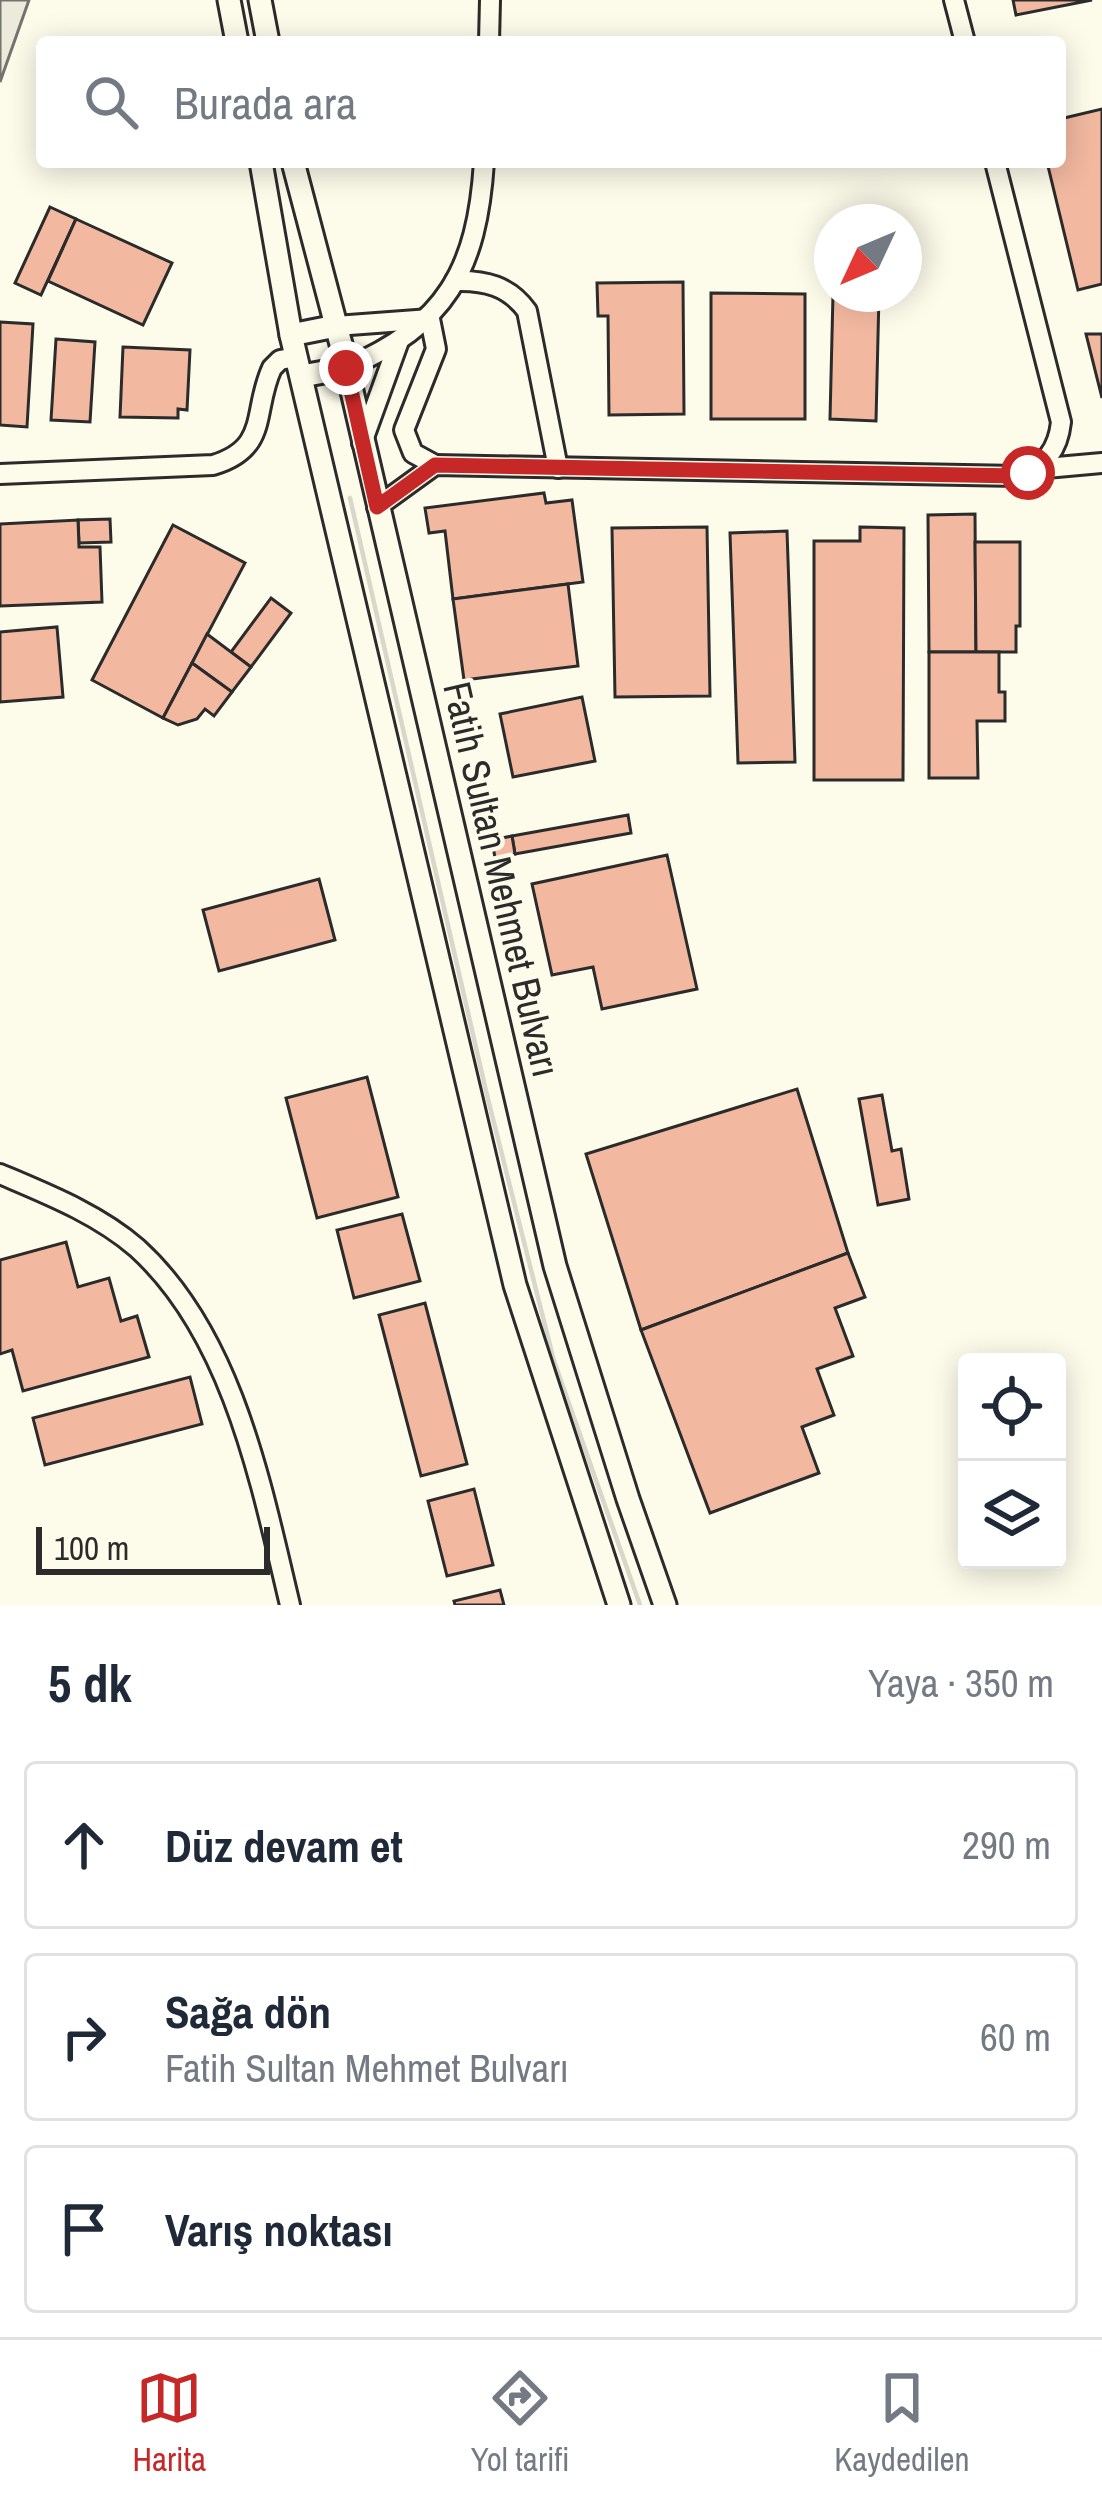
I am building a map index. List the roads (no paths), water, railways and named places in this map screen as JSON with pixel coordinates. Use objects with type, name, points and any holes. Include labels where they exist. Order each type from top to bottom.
[{"type":"main road","points":[[229,0],[236,36]]},
{"type":"main road","points":[[260,0],[267,36]]},
{"type":"main road","name":"Fatih Sultan Mehmet Bulvarı","points":[[262,168],[296,356],[515,1285],[620,1605]]},
{"type":"main road","name":"Fatih Sultan Mehmet Bulvarı","points":[[295,168],[346,368],[555,1266],[665,1605]]},
{"type":"main road","points":[[296,356],[336,326]]},
{"type":"main road","points":[[296,356],[346,368]]},
{"type":"street","points":[[489,36],[490,0]]},
{"type":"street","points":[[954,0],[963,36]]},
{"type":"street","points":[[346,368],[430,319],[462,268],[484,168]]},
{"type":"street","points":[[997,168],[1061,422],[1054,449],[1035,469]]},
{"type":"street","points":[[455,281],[498,286],[527,311],[558,468]]},
{"type":"street","points":[[336,326],[430,319]]},
{"type":"street","points":[[430,319],[436,350],[404,430],[413,453],[435,465],[1019,476],[1035,469],[1102,464]]},
{"type":"street","points":[[362,443],[399,341]]},
{"type":"street","points":[[0,474],[213,465],[229,460],[254,439],[272,368],[296,356]]},
{"type":"street","points":[[377,507],[435,465]]},
{"type":"street","points":[[0,1174],[70,1204],[136,1247],[190,1307],[250,1441],[290,1605]]},
{"type":"waterway","points":[[350,498],[486,1091],[554,1361],[640,1605]]}]
